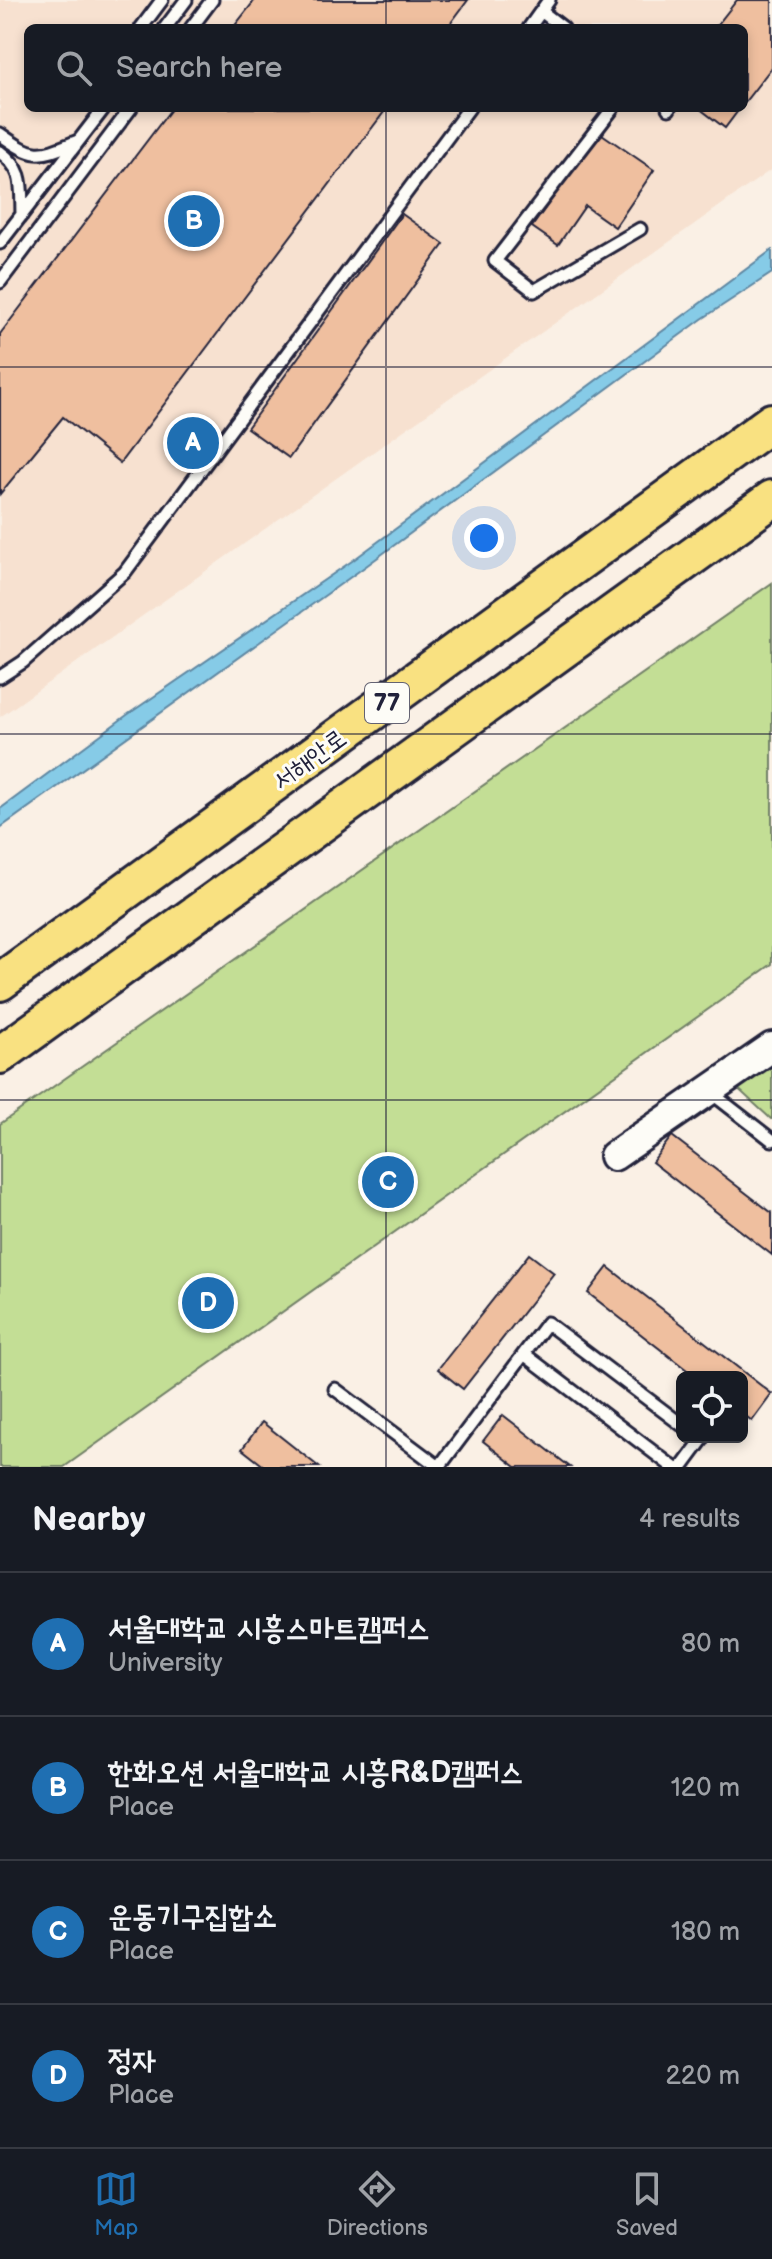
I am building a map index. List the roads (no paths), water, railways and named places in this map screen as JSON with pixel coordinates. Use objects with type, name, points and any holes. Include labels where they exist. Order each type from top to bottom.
[{"type":"main road","name":"서해안로","points":[[0,982],[772,422]]},
{"type":"main road","name":"77","points":[[0,1055],[772,499]]},
{"type":"street","points":[[614,1156],[772,1047]]},
{"type":"lane","points":[[144,24],[162,0]]},
{"type":"lane","points":[[168,24],[186,0]]},
{"type":"lane","points":[[194,24],[212,0]]},
{"type":"lane","points":[[532,24],[549,0]]},
{"type":"lane","points":[[541,11],[558,24]]},
{"type":"lane","points":[[0,243],[101,112]]},
{"type":"lane","points":[[0,282],[128,112]]},
{"type":"lane","points":[[0,677],[23,662],[125,572],[466,112]]},
{"type":"lane","points":[[610,112],[495,261],[534,291],[640,229]]},
{"type":"lane","points":[[0,134],[22,150],[43,156],[79,141]]},
{"type":"lane","points":[[0,152],[15,163],[21,179],[22,215]]},
{"type":"lane","points":[[708,1091],[772,1140]]},
{"type":"lane","points":[[335,1389],[439,1467],[547,1323],[676,1420]]},
{"type":"lane","points":[[524,1354],[673,1467]]},
{"type":"lane","points":[[682,1467],[700,1443]]},
{"type":"water","points":[[772,250],[772,273],[702,319],[366,566],[0,828],[0,809],[127,715],[352,561]]},
{"type":"place","name":"한화오션 서울대학교 시흥R&D캠퍼스","points":[[194,221]]},
{"type":"place","name":"서울대학교 시흥스마트캠퍼스","points":[[193,443]]},
{"type":"place","name":"운동기구집합소","points":[[388,1182]]},
{"type":"place","name":"정자","points":[[208,1303]]}]
